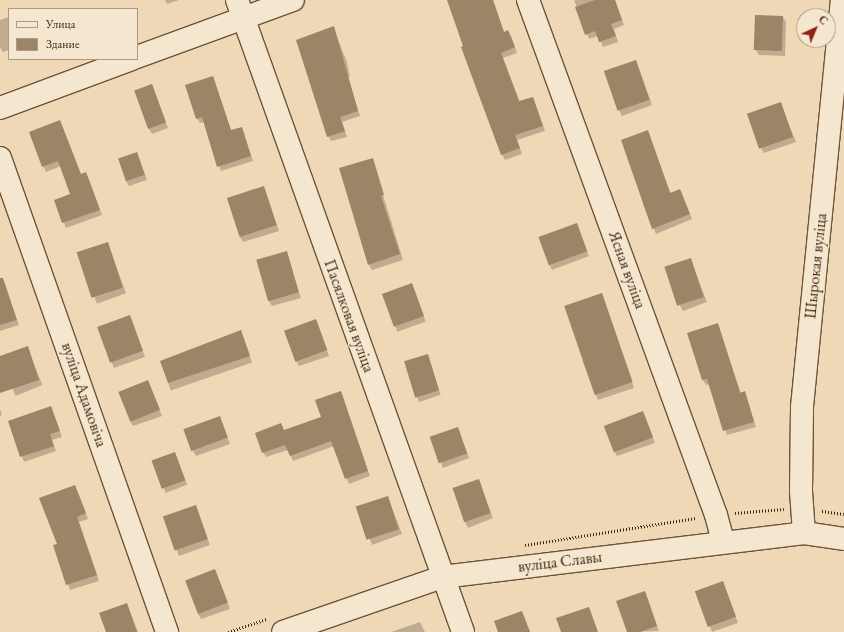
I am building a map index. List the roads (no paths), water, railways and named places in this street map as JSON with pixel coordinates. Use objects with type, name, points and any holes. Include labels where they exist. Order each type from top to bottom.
[{"type":"street","points":[[138,57],[240,9],[293,0]]},
{"type":"street","name":"Ясная вуліца","points":[[528,0],[716,515],[722,541]]},
{"type":"street","name":"Шырокая вуліца","points":[[804,533],[801,491],[802,407],[842,0]]},
{"type":"street","name":"Пасялковая вуліца","points":[[240,9],[442,577],[463,632]]},
{"type":"street","points":[[0,108],[129,60]]},
{"type":"street","name":"вуліца Адамовіча","points":[[0,158],[167,632]]},
{"type":"street","name":"вуліца Славы","points":[[283,632],[442,577],[722,541],[804,533],[844,540]]}]
